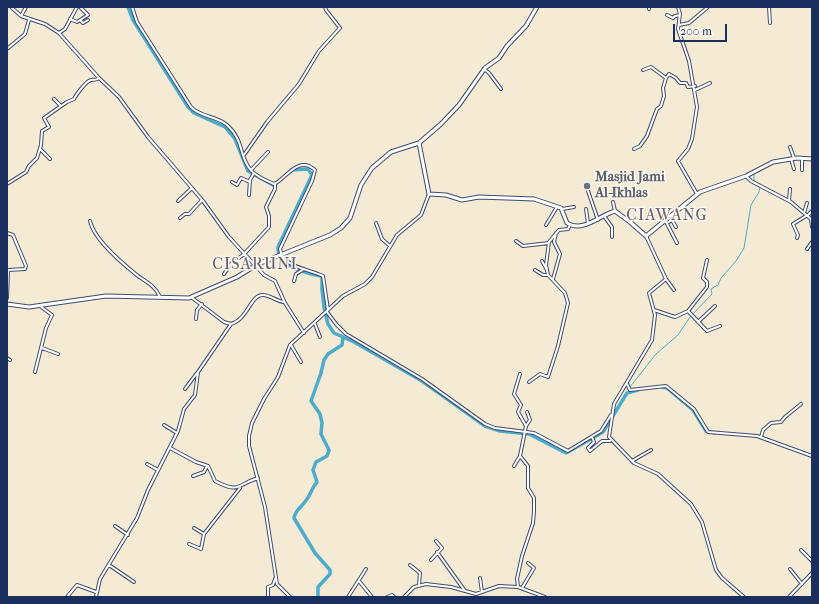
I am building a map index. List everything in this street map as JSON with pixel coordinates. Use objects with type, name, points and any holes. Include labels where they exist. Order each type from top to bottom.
[{"type":"main road","points":[[7,304],[24,307],[40,306],[106,296],[191,297],[236,277],[255,266],[324,238],[341,228],[350,218],[361,185],[374,166],[391,152],[418,143],[447,118],[470,90],[484,69],[500,57],[507,46],[526,26],[537,7]]},
{"type":"main road","points":[[418,143],[429,194],[446,194],[462,200],[479,197],[534,199],[562,209],[566,222],[570,225],[598,220],[615,211],[646,236],[666,222],[697,194],[746,176],[772,163],[792,159],[812,159]]},
{"type":"street","points":[[11,7],[21,16],[29,20],[45,24],[59,34],[99,78],[119,96],[148,136],[202,200],[229,237],[264,275],[275,281],[284,302],[304,333]]},
{"type":"street","points":[[21,16],[26,7]]},
{"type":"street","points":[[59,34],[79,7],[88,15],[80,21]]},
{"type":"street","points":[[132,7],[137,22],[191,107],[195,111],[227,125],[237,137],[253,174],[276,185]]},
{"type":"street","points":[[244,155],[267,122],[299,84],[319,51],[340,28],[325,7]]},
{"type":"street","points":[[678,7],[680,15],[679,25],[695,90],[697,111],[693,135],[689,147],[678,161],[697,194]]},
{"type":"street","points":[[679,25],[689,24],[708,7]]},
{"type":"street","points":[[769,7],[770,23]]},
{"type":"street","points":[[667,15],[673,18],[680,15]]},
{"type":"street","points":[[70,19],[83,23],[88,20]]},
{"type":"street","points":[[7,48],[25,34],[29,20]]},
{"type":"street","points":[[643,70],[651,67],[666,78]]},
{"type":"street","points":[[484,69],[490,73],[501,89]]},
{"type":"street","points":[[634,149],[641,146],[657,109],[661,106],[666,78],[669,74],[676,78],[680,83],[686,84],[688,87],[694,86]]},
{"type":"street","points":[[7,184],[26,172],[29,166],[37,158],[40,149],[41,132],[49,127],[44,118],[74,99],[78,91],[88,82],[91,80],[96,81],[99,78]]},
{"type":"street","points":[[695,90],[710,83]]},
{"type":"street","points":[[54,99],[61,106]]},
{"type":"street","points":[[790,148],[794,169]]},
{"type":"street","points":[[40,149],[50,159]]},
{"type":"street","points":[[251,170],[268,152]]},
{"type":"street","points":[[802,158],[802,170]]},
{"type":"street","points":[[224,274],[231,264],[244,254],[269,227],[270,216],[266,207],[276,185],[287,172],[297,167],[309,166],[316,172],[281,246],[280,256],[303,271],[324,276],[327,312],[336,325],[346,334],[422,379],[480,421],[495,428],[534,433],[566,451],[593,438],[602,430],[612,415]]},
{"type":"street","points":[[249,195],[250,182],[253,174]]},
{"type":"street","points":[[746,176],[759,185],[789,201],[811,219],[812,227]]},
{"type":"street","points":[[232,182],[236,185],[242,178],[250,182]]},
{"type":"street","points":[[178,201],[192,188]]},
{"type":"street","points":[[789,201],[790,189]]},
{"type":"street","points":[[588,191],[598,220]]},
{"type":"street","points":[[290,597],[278,586],[268,519],[249,446],[250,431],[264,399],[278,377],[287,350],[343,296],[366,284],[372,278],[390,246],[401,231],[421,215],[429,194]]},
{"type":"street","points":[[180,218],[184,214],[189,214],[202,200]]},
{"type":"street","points":[[613,202],[615,211]]},
{"type":"street","points":[[806,215],[807,203]]},
{"type":"street","points":[[562,209],[574,206]]},
{"type":"street","points":[[546,224],[557,207]]},
{"type":"street","points":[[586,209],[588,223]]},
{"type":"street","points":[[796,238],[798,235],[793,224],[812,211]]},
{"type":"street","points":[[604,216],[612,226],[612,237]]},
{"type":"street","points":[[676,227],[672,220],[666,222],[677,243]]},
{"type":"street","points":[[90,221],[92,229],[98,238],[132,271],[154,287],[160,297]]},
{"type":"street","points":[[376,223],[382,239],[390,246]]},
{"type":"street","points":[[529,382],[539,374],[549,376],[560,338],[568,302],[565,293],[548,275],[546,265],[549,243],[556,233],[560,230],[568,229],[570,225]]},
{"type":"street","points":[[553,279],[560,254],[554,242],[556,233]]},
{"type":"street","points":[[7,234],[13,236],[26,266],[25,269],[8,270],[7,298]]},
{"type":"street","points":[[646,236],[666,279],[674,290]]},
{"type":"street","points":[[516,241],[523,246],[549,243]]},
{"type":"street","points":[[806,249],[812,242]]},
{"type":"street","points":[[654,310],[675,317],[688,310],[707,287],[707,282],[703,278],[708,260]]},
{"type":"street","points":[[542,261],[547,271]]},
{"type":"street","points":[[534,270],[543,276],[548,275]]},
{"type":"street","points":[[294,281],[296,274],[303,271]]},
{"type":"street","points":[[666,279],[649,294],[654,310],[652,340],[627,384],[618,396],[612,415],[609,436],[611,441],[632,461],[658,474],[697,511],[702,522],[716,570],[722,578],[744,597]]},
{"type":"street","points":[[185,390],[231,324],[247,313],[253,300],[259,295],[263,295],[284,302]]},
{"type":"street","points":[[191,297],[224,322],[231,324]]},
{"type":"street","points":[[196,319],[197,310],[202,304]]},
{"type":"street","points":[[35,372],[46,328],[52,315],[40,306]]},
{"type":"street","points":[[698,322],[715,306]]},
{"type":"street","points":[[688,310],[708,332],[720,326]]},
{"type":"street","points":[[315,324],[320,337]]},
{"type":"street","points":[[291,345],[301,362]]},
{"type":"street","points":[[42,348],[58,354]]},
{"type":"street","points":[[96,597],[100,579],[137,518],[158,470],[177,433],[184,409],[195,395],[198,372]]},
{"type":"street","points":[[520,374],[514,394],[521,405],[518,412],[526,426]]},
{"type":"street","points":[[627,384],[630,390],[666,386],[694,409],[705,430],[710,433],[761,437],[812,456]]},
{"type":"street","points":[[761,437],[763,430],[771,423],[781,422],[801,404]]},
{"type":"street","points":[[514,466],[520,456],[526,426],[530,420],[527,412]]},
{"type":"street","points":[[164,426],[177,433]]},
{"type":"street","points":[[593,438],[594,443],[589,448],[589,451],[602,441],[611,441]]},
{"type":"street","points":[[170,448],[209,467],[213,478],[217,482],[230,488],[240,488],[258,478]]},
{"type":"street","points":[[632,461],[651,450]]},
{"type":"street","points":[[518,587],[517,579],[522,556],[533,523],[534,511],[534,498],[528,488],[528,466],[520,456]]},
{"type":"street","points":[[147,464],[158,470]]},
{"type":"street","points":[[193,476],[204,472],[207,466]]},
{"type":"street","points":[[189,544],[200,549],[204,534],[225,504],[237,493],[240,488]]},
{"type":"street","points":[[115,526],[128,535]]},
{"type":"street","points":[[194,528],[204,534]]},
{"type":"street","points":[[431,560],[443,546],[436,541]]},
{"type":"street","points":[[801,550],[812,561]]},
{"type":"street","points":[[437,552],[466,592]]},
{"type":"street","points":[[522,588],[534,568],[528,564]]},
{"type":"street","points":[[109,565],[134,582]]},
{"type":"street","points":[[410,565],[420,573],[419,585]]},
{"type":"street","points":[[790,568],[802,584]]},
{"type":"street","points":[[348,597],[366,569]]},
{"type":"street","points":[[789,597],[812,573]]},
{"type":"street","points":[[268,597],[268,587],[273,585],[276,577]]},
{"type":"street","points":[[480,578],[482,592]]},
{"type":"street","points":[[359,581],[372,597]]},
{"type":"street","points":[[67,597],[77,585],[96,592]]},
{"type":"street","points":[[404,597],[414,587],[419,585],[444,586],[476,594],[499,586],[518,587],[545,597]]},
{"type":"street","points":[[387,597],[392,595],[394,597]]},
{"type":"waterway","points":[[128,7],[133,20],[188,107],[194,113],[225,127],[235,139],[248,171],[273,185],[279,181]]},
{"type":"waterway","points":[[291,170],[308,169],[312,175],[278,247],[279,255],[284,262],[294,268],[307,273],[322,276],[324,307],[328,324],[334,333],[354,342],[422,381],[485,426],[500,431],[529,434],[566,453],[603,432],[627,393],[638,390]]},
{"type":"waterway","points":[[754,175],[754,182]]},
{"type":"waterway","points":[[630,387],[656,354],[678,335],[690,317],[712,294],[711,289],[718,285],[721,278],[736,261],[744,248],[751,205],[759,192],[760,186]]},
{"type":"waterway","points":[[318,597],[318,587],[330,574],[330,570],[315,553],[294,518],[317,482],[313,470],[316,462],[327,456],[329,450],[321,434],[322,423],[320,414],[311,401],[324,360],[328,354],[342,345],[343,337]]},
{"type":"waterway","points":[[662,387],[667,388],[693,410],[706,431],[715,433]]},
{"type":"place","name":"Masjid Jami Al-Ikhlas","points":[[587,186]]},
{"type":"district","name":"CIAWANG","points":[[667,216]]},
{"type":"district","name":"CISARUNI","points":[[255,265]]}]
